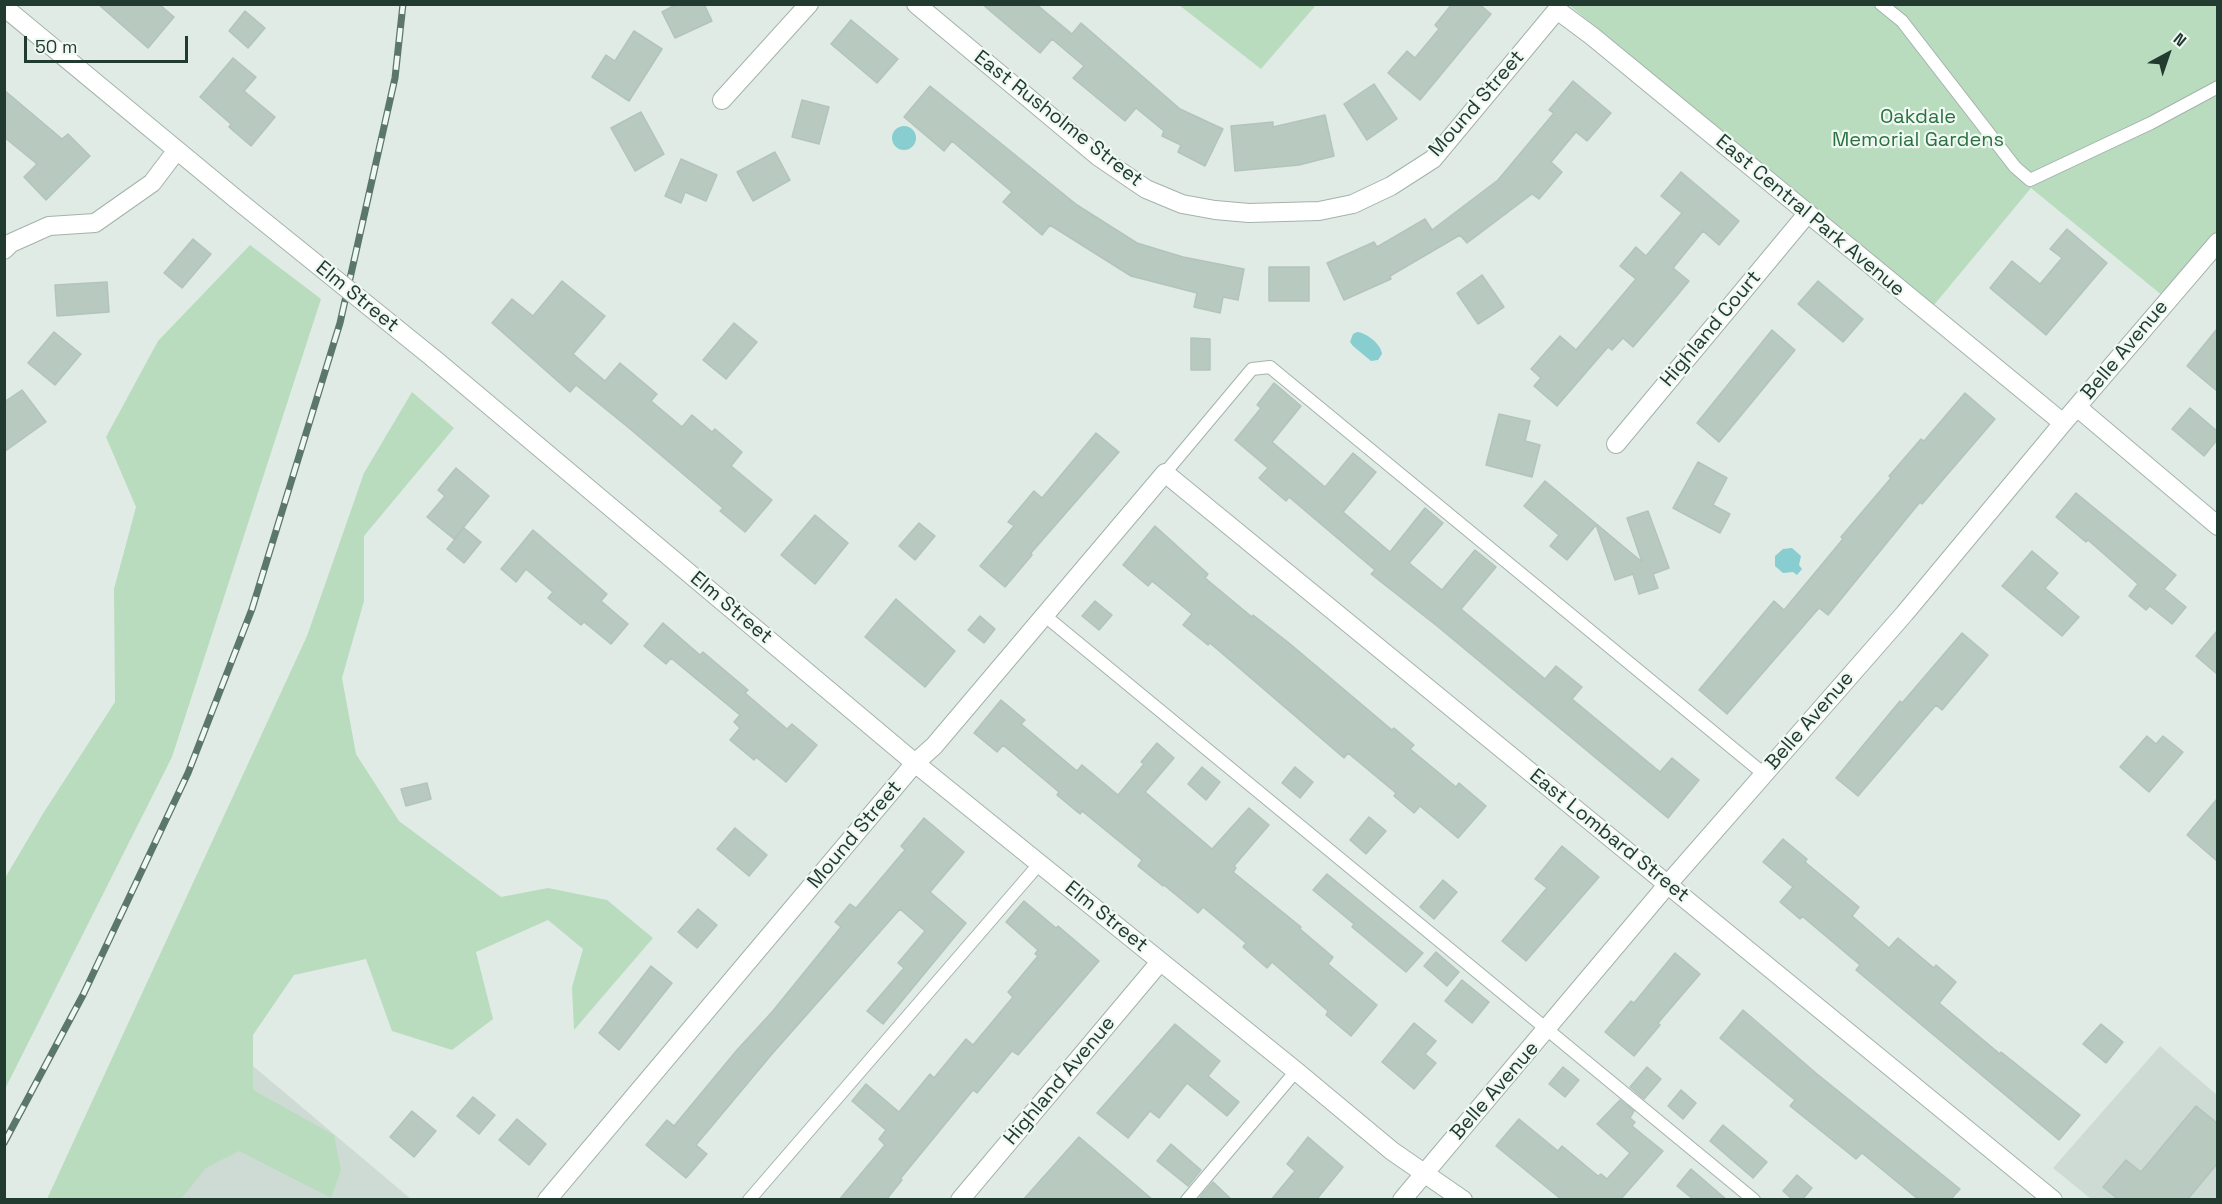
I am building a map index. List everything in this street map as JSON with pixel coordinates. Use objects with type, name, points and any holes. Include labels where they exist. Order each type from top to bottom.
[{"type":"street","points":[[722,100],[810,4]]},
{"type":"street","name":"East Rusholme Street","points":[[916,4],[1099,157],[1146,189],[1182,204],[1249,213]]},
{"type":"street","name":"Elm Street","points":[[4,7],[433,358],[915,763],[1392,1151],[1463,1200]]},
{"type":"street","name":"Mound Street","points":[[1249,213],[1319,211],[1353,204],[1391,186],[1432,159],[1557,10]]},
{"type":"street","name":"East Central Park Avenue","points":[[1557,10],[1592,36],[2062,423]]},
{"type":"street","points":[[4,250],[11,243],[49,226],[95,223],[153,183],[177,150]]},
{"type":"street","name":"Highland Court","points":[[1616,444],[1807,214]]},
{"type":"street","name":"Belle Avenue","points":[[1402,1200],[1668,884],[1905,613],[2062,423],[2217,242]]},
{"type":"street","points":[[2077,407],[2217,526]]},
{"type":"street","name":"Mound Street","points":[[548,1200],[915,763],[934,746],[1165,473]]},
{"type":"street","name":"East Lombard Street","points":[[1165,473],[2053,1200]]},
{"type":"street","name":"Highland Avenue","points":[[960,1200],[1160,962]]},
{"type":"lane","points":[[1881,4],[1902,21],[2015,167],[2030,180],[2151,123],[2217,87]]},
{"type":"lane","points":[[1165,473],[1252,369],[1270,367],[1764,774]]},
{"type":"lane","points":[[1044,615],[1754,1200]]},
{"type":"lane","points":[[749,1200],[1040,863]]},
{"type":"lane","points":[[1187,1200],[1296,1071]]},
{"type":"shaded area","points":[[164,991],[411,1199],[55,1200]]},
{"type":"shaded area","points":[[2160,1046],[2217,1095],[2217,1199],[2091,1199],[2053,1168]]},
{"type":"green space","points":[[1179,5],[1316,5],[1261,69]]},
{"type":"green space","name":"Oakdale Memorial Gardens","points":[[1569,5],[2217,5],[2217,232],[2163,296],[2031,188],[1934,305]]},
{"type":"green space","points":[[250,245],[321,299],[172,757],[5,1089],[5,878],[44,812],[115,702],[114,589],[136,507],[106,437],[158,341]]},
{"type":"green space","points":[[412,392],[454,428],[364,536],[364,601],[342,678],[356,754],[399,821],[501,897],[548,888],[607,900],[653,938],[574,1030],[572,987],[583,949],[548,920],[476,952],[493,1019],[452,1050],[392,1031],[366,959],[294,975],[253,1035],[253,1090],[334,1135],[341,1170],[331,1198],[239,1151],[206,1168],[181,1199],[47,1199],[307,636],[364,473]]},
{"type":"water","points":[[904,126],[913,129],[916,138],[913,147],[904,150],[895,147],[892,138],[895,129]]},
{"type":"water","points":[[1357,332],[1369,337],[1379,346],[1382,354],[1378,360],[1371,361],[1350,342],[1353,334]]},
{"type":"water","points":[[1792,548],[1801,556],[1799,565],[1802,569],[1797,575],[1793,572],[1783,573],[1775,566],[1775,556],[1783,549]]},
{"type":"building","points":[[98,4],[159,4],[174,17],[148,48]]},
{"type":"building","points":[[677,4],[704,4],[712,21],[675,38],[662,12]]},
{"type":"building","points":[[982,4],[1036,4],[1072,34],[1081,23],[1180,109],[1223,129],[1205,166],[1178,152],[1181,145],[1162,136],[1164,131],[1136,108],[1125,121],[1073,78],[1084,66],[1052,39],[1040,53]]},
{"type":"building","points":[[1452,4],[1479,4],[1491,14],[1420,100],[1388,73],[1407,51],[1415,58],[1439,29],[1435,25]]},
{"type":"building","points":[[245,11],[265,28],[248,48],[229,31]]},
{"type":"building","points":[[851,20],[898,59],[877,83],[831,44]]},
{"type":"building","points":[[634,31],[662,49],[629,101],[592,77],[606,55],[615,61]]},
{"type":"building","points":[[233,58],[256,77],[244,91],[275,117],[251,146],[229,127],[231,124],[200,97]]},
{"type":"building","points":[[1573,81],[1611,113],[1587,141],[1576,132],[1551,162],[1562,172],[1539,199],[1532,194],[1467,243],[1460,235],[1390,276],[1391,279],[1344,300],[1327,263],[1374,242],[1377,247],[1425,219],[1432,230],[1498,180],[1554,113],[1549,110]]},
{"type":"building","points":[[1374,84],[1397,119],[1367,140],[1344,104]]},
{"type":"building","points":[[930,86],[1077,205],[1137,243],[1183,257],[1244,269],[1238,300],[1223,297],[1220,313],[1194,307],[1197,293],[1131,276],[1050,225],[1042,235],[1003,202],[1012,192],[952,141],[944,151],[904,117]]},
{"type":"building","points":[[4,90],[62,139],[68,134],[90,156],[46,200],[24,177],[37,164],[4,137]]},
{"type":"building","points":[[802,100],[829,107],[819,144],[792,137]]},
{"type":"building","points":[[641,112],[664,154],[635,171],[611,128]]},
{"type":"building","points":[[1325,115],[1334,156],[1299,165],[1235,171],[1231,126],[1273,122],[1273,127]]},
{"type":"building","points":[[775,152],[790,180],[753,201],[737,172]]},
{"type":"building","points":[[681,159],[717,175],[706,201],[685,192],[681,203],[665,196]]},
{"type":"building","points":[[1681,172],[1739,221],[1719,245],[1703,231],[1673,268],[1689,281],[1669,305],[1633,347],[1623,338],[1612,350],[1608,347],[1557,406],[1534,386],[1541,378],[1531,369],[1560,336],[1576,350],[1636,279],[1620,266],[1636,247],[1646,256],[1682,213],[1661,196]]},
{"type":"building","points":[[2067,229],[2107,263],[2046,335],[1990,288],[2012,261],[2040,284],[2062,258],[2050,249]]},
{"type":"building","points":[[193,239],[211,254],[182,288],[164,273]]},
{"type":"building","points":[[1269,267],[1309,267],[1309,301],[1269,301]]},
{"type":"building","points":[[1482,275],[1504,307],[1478,324],[1457,293]]},
{"type":"building","points":[[562,281],[605,316],[573,354],[605,381],[620,363],[657,394],[651,401],[682,427],[692,415],[712,432],[715,429],[742,452],[731,466],[772,500],[745,532],[720,511],[723,508],[629,428],[576,385],[570,392],[492,323],[512,299],[533,316]]},
{"type":"building","points":[[1818,281],[1863,319],[1843,342],[1798,304]]},
{"type":"building","points":[[107,282],[109,312],[57,316],[55,285]]},
{"type":"building","points":[[734,323],[757,342],[726,379],[703,360]]},
{"type":"building","points":[[2217,329],[2217,391],[2187,366]]},
{"type":"building","points":[[1772,330],[1795,350],[1719,442],[1697,423]]},
{"type":"building","points":[[54,332],[81,354],[55,385],[28,363]]},
{"type":"building","points":[[1191,338],[1210,339],[1210,370],[1191,370]]},
{"type":"building","points":[[1274,383],[1301,406],[1272,442],[1325,487],[1353,453],[1376,472],[1343,512],[1390,552],[1425,508],[1443,523],[1409,563],[1442,590],[1475,550],[1496,567],[1461,609],[1545,679],[1556,666],[1582,687],[1572,699],[1660,772],[1672,758],[1699,780],[1668,818],[1371,574],[1375,570],[1289,497],[1286,501],[1259,478],[1268,468],[1235,440],[1261,408],[1257,405]]},
{"type":"building","points":[[22,390],[46,422],[4,452],[4,402]]},
{"type":"building","points":[[1965,393],[1995,419],[1922,504],[1920,502],[1828,615],[1819,608],[1727,714],[1699,690],[1774,601],[1784,610],[1891,478],[1889,476],[1921,439],[1924,441]]},
{"type":"building","points":[[2190,408],[2217,431],[2217,440],[2204,456],[2172,429]]},
{"type":"building","points":[[1499,414],[1530,421],[1525,441],[1540,445],[1532,477],[1486,465]]},
{"type":"building","points":[[1096,433],[1119,452],[1031,553],[1032,555],[1005,587],[980,566],[1014,526],[1008,522],[1034,491],[1042,498]]},
{"type":"building","points":[[1698,462],[1727,478],[1713,505],[1730,514],[1720,533],[1673,508]]},
{"type":"building","points":[[456,468],[489,496],[454,539],[427,517],[445,496],[438,490]]},
{"type":"building","points":[[1545,481],[1642,562],[1627,518],[1648,511],[1669,568],[1653,574],[1658,588],[1639,594],[1633,574],[1615,580],[1596,525],[1567,560],[1550,546],[1559,535],[1524,506]]},
{"type":"building","points":[[2076,493],[2176,575],[2164,589],[2186,607],[2172,624],[2150,606],[2146,610],[2129,596],[2138,584],[2088,540],[2086,542],[2056,517]]},
{"type":"building","points":[[815,515],[848,543],[815,584],[781,555]]},
{"type":"building","points":[[919,523],[935,536],[915,560],[899,546]]},
{"type":"building","points":[[1155,526],[1208,574],[1205,578],[1252,617],[1253,615],[1289,643],[1392,730],[1394,728],[1414,745],[1410,749],[1456,787],[1459,783],[1486,806],[1458,838],[1420,806],[1414,813],[1394,796],[1396,793],[1348,753],[1344,758],[1210,643],[1208,645],[1183,625],[1192,614],[1152,581],[1148,586],[1123,565]]},
{"type":"building","points":[[464,528],[481,542],[464,563],[447,549]]},
{"type":"building","points":[[533,530],[607,594],[601,601],[628,624],[611,644],[584,622],[581,625],[548,598],[553,592],[526,569],[516,582],[501,569]]},
{"type":"building","points":[[2032,551],[2058,573],[2045,588],[2079,617],[2062,636],[2002,586]]},
{"type":"building","points":[[896,599],[955,651],[925,687],[865,637]]},
{"type":"building","points":[[1095,601],[1112,615],[1099,630],[1082,616]]},
{"type":"building","points":[[980,616],[995,629],[984,643],[968,630]]},
{"type":"building","points":[[663,623],[700,655],[703,652],[748,690],[745,693],[787,729],[792,724],[817,745],[786,782],[756,757],[754,760],[730,740],[740,728],[734,722],[740,715],[671,658],[666,664],[644,646]]},
{"type":"building","points":[[2217,631],[2217,674],[2196,656]]},
{"type":"building","points":[[1962,633],[1988,655],[1942,710],[1936,705],[1858,796],[1836,778],[1900,701],[1902,703]]},
{"type":"building","points":[[1001,700],[1025,720],[1021,724],[1077,771],[1082,765],[1118,795],[1144,764],[1141,762],[1157,743],[1174,758],[1145,792],[1212,849],[1249,808],[1269,825],[1234,866],[1236,868],[1233,872],[1301,927],[1300,929],[1333,957],[1328,964],[1377,1005],[1351,1036],[1326,1015],[1328,1011],[1272,962],[1267,968],[1243,947],[1246,943],[1203,907],[1198,913],[1138,866],[1142,860],[1082,811],[1080,814],[1057,795],[1059,792],[1003,745],[997,752],[974,733]]},
{"type":"building","points":[[2147,736],[2156,744],[2163,736],[2183,752],[2149,792],[2120,767]]},
{"type":"building","points":[[1202,767],[1220,782],[1206,800],[1188,784]]},
{"type":"building","points":[[1295,767],[1313,782],[1300,798],[1282,783]]},
{"type":"building","points":[[427,783],[431,799],[406,806],[401,789]]},
{"type":"building","points":[[2217,799],[2217,861],[2187,835]]},
{"type":"building","points":[[1369,817],[1386,831],[1366,854],[1350,840]]},
{"type":"building","points":[[924,818],[964,852],[930,892],[966,923],[883,1024],[867,1011],[904,968],[898,963],[925,931],[900,909],[772,1054],[696,1145],[707,1154],[686,1178],[646,1145],[667,1120],[674,1126],[772,1012],[841,927],[835,922],[850,904],[856,908],[905,850],[901,846]]},
{"type":"building","points":[[735,828],[767,855],[749,876],[717,849]]},
{"type":"building","points":[[1783,839],[1807,859],[1805,862],[1859,907],[1852,916],[1889,948],[1898,938],[1934,968],[1936,965],[1956,982],[1939,1003],[2000,1054],[2001,1052],[2080,1115],[2059,1140],[1856,970],[1860,965],[1802,916],[1800,919],[1780,902],[1793,887],[1763,862]]},
{"type":"building","points":[[1562,846],[1599,877],[1526,961],[1502,941],[1547,888],[1535,879]]},
{"type":"building","points":[[1327,874],[1423,953],[1406,972],[1352,927],[1354,924],[1313,890]]},
{"type":"building","points":[[1443,880],[1457,892],[1434,919],[1420,907]]},
{"type":"building","points":[[1024,901],[1099,961],[1018,1055],[1012,1051],[977,1093],[973,1090],[900,1179],[902,1180],[886,1200],[839,1200],[885,1145],[879,1139],[886,1130],[852,1101],[866,1084],[899,1112],[930,1074],[934,1078],[966,1039],[973,1045],[1013,997],[1008,992],[1038,956],[1035,954],[1038,950],[1006,922]]},
{"type":"building","points":[[698,909],[717,925],[697,948],[678,932]]},
{"type":"building","points":[[1436,952],[1459,972],[1447,986],[1424,966]]},
{"type":"building","points":[[1675,953],[1700,974],[1658,1023],[1660,1025],[1634,1056],[1605,1032],[1631,1001],[1634,1003]]},
{"type":"building","points":[[651,966],[672,983],[619,1050],[599,1033]]},
{"type":"building","points":[[1462,980],[1489,1002],[1472,1023],[1445,1001]]},
{"type":"building","points":[[1743,1010],[1817,1074],[1960,1189],[1950,1200],[1919,1200],[1862,1153],[1856,1159],[1790,1106],[1795,1100],[1720,1038]]},
{"type":"building","points":[[1414,1023],[1436,1041],[1425,1054],[1436,1063],[1414,1089],[1382,1062]]},
{"type":"building","points":[[1175,1024],[1220,1061],[1208,1076],[1239,1102],[1227,1116],[1187,1083],[1159,1118],[1150,1111],[1128,1138],[1097,1113]]},
{"type":"building","points":[[2101,1024],[2123,1042],[2106,1063],[2083,1044]]},
{"type":"building","points":[[1563,1067],[1579,1080],[1565,1097],[1549,1084]]},
{"type":"building","points":[[1647,1067],[1661,1079],[1644,1099],[1630,1087]]},
{"type":"building","points":[[1681,1090],[1696,1103],[1683,1119],[1668,1106]]},
{"type":"building","points":[[473,1097],[495,1115],[479,1134],[457,1116]]},
{"type":"building","points":[[1620,1100],[1634,1111],[1630,1118],[1635,1122],[1632,1126],[1663,1151],[1620,1200],[1562,1200],[1496,1146],[1519,1119],[1558,1151],[1562,1146],[1598,1176],[1601,1174],[1607,1179],[1630,1153],[1597,1124]]},
{"type":"building","points":[[2196,1106],[2217,1123],[2217,1164],[2187,1200],[2119,1200],[2103,1187],[2126,1160],[2141,1172]]},
{"type":"building","points":[[412,1111],[436,1131],[414,1157],[390,1137]]},
{"type":"building","points":[[517,1119],[546,1144],[529,1165],[499,1140]]},
{"type":"building","points":[[1723,1125],[1767,1162],[1753,1178],[1710,1141]]},
{"type":"building","points":[[1079,1137],[1153,1200],[1023,1200]]},
{"type":"building","points":[[1308,1137],[1343,1167],[1316,1200],[1271,1200],[1295,1171],[1287,1164]]},
{"type":"building","points":[[1171,1144],[1201,1170],[1188,1186],[1157,1161]]},
{"type":"building","points":[[1691,1169],[1727,1200],[1694,1200],[1677,1186]]},
{"type":"building","points":[[1797,1175],[1812,1188],[1802,1200],[1793,1200],[1783,1191]]},
{"type":"building","points":[[1213,1182],[1232,1200],[1203,1200],[1200,1197]]},
{"type":"railway","points":[[4,1143],[83,995],[188,773],[252,609],[340,323],[395,78],[403,4]]}]
